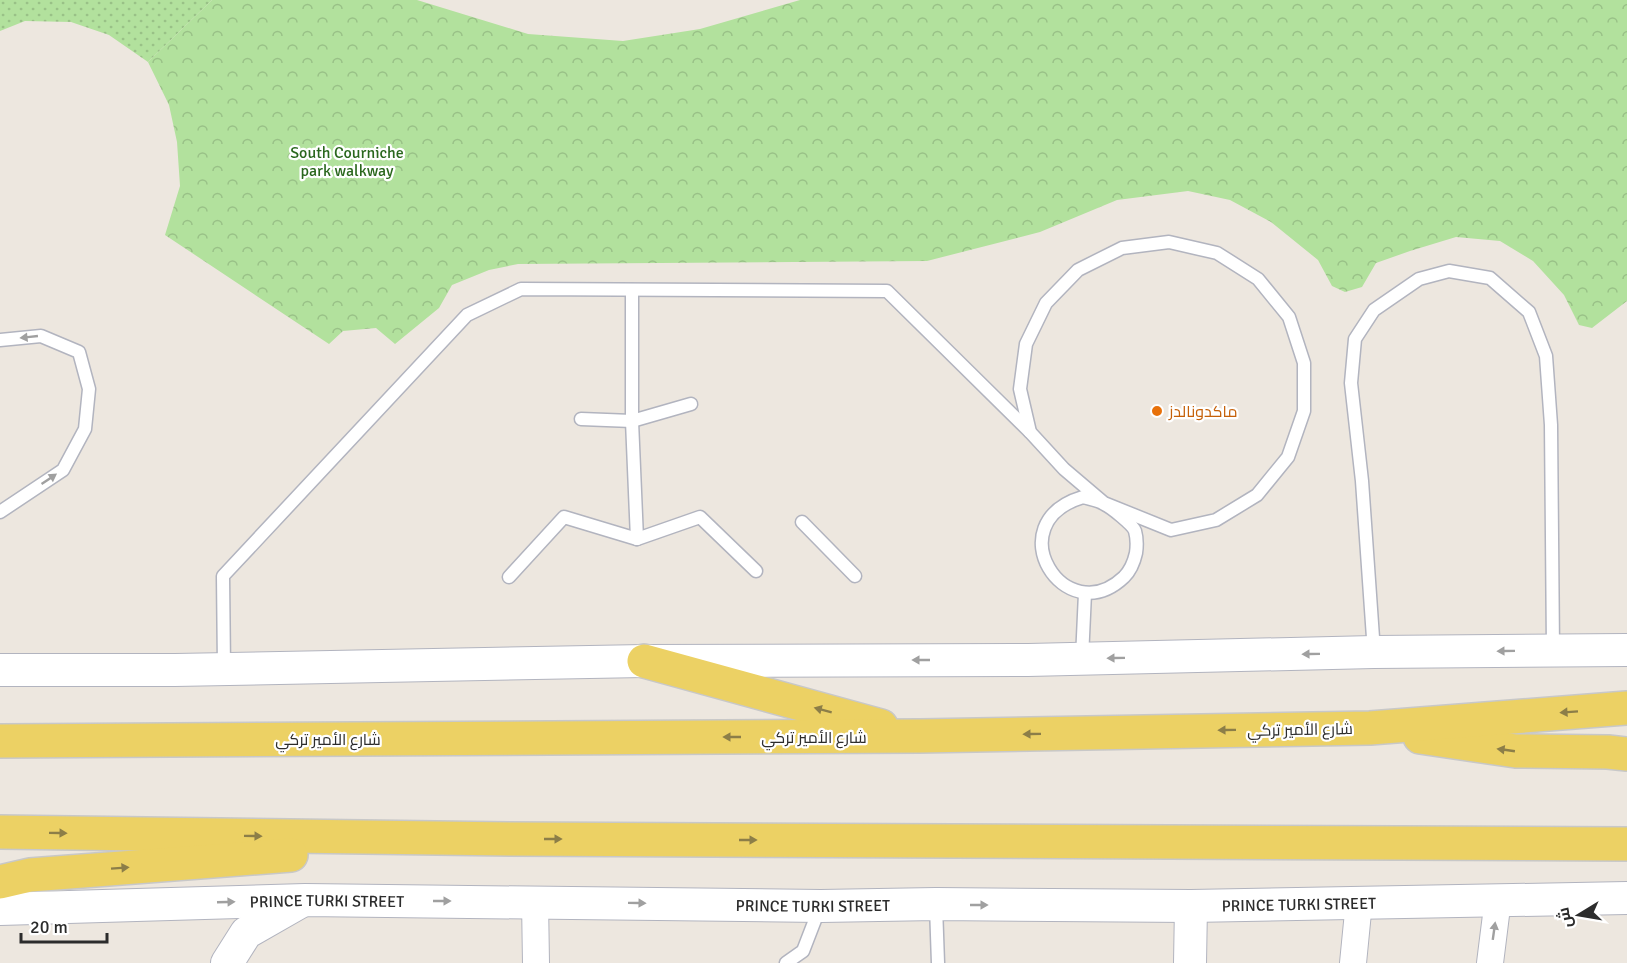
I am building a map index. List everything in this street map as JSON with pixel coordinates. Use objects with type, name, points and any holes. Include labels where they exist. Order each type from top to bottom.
[{"type":"main road","points":[[644,662],[920,736]]},
{"type":"main road","name":"شارع الأمير تركي","points":[[0,741],[920,736],[1370,728],[1627,708]]},
{"type":"main road","points":[[1370,728],[1516,751],[1627,754]]},
{"type":"main road","points":[[1594,843],[1627,825]]},
{"type":"main road","points":[[0,832],[510,839],[1627,844]]},
{"type":"main road","points":[[0,882],[30,875],[510,839]]},
{"type":"street","points":[[0,670],[1082,659],[1374,652],[1627,650]]},
{"type":"street","name":"PRINCE TURKI STREET","points":[[0,909],[305,900],[820,906],[936,904],[1191,906],[1627,897]]},
{"type":"street","points":[[227,963],[246,933],[305,900]]},
{"type":"street","points":[[1490,963],[1498,900]]},
{"type":"street","points":[[535,902],[536,963]]},
{"type":"street","points":[[1353,963],[1359,902]]},
{"type":"street","points":[[1190,963],[1191,906]]},
{"type":"lane","points":[[224,669],[223,576],[467,315],[521,289],[887,291],[1030,432],[1064,469],[1104,503],[1134,528],[1137,544],[1135,560],[1127,575],[1115,586],[1085,593],[1070,589],[1057,581],[1047,569],[1042,554],[1041,539],[1045,524],[1054,512],[1067,501],[1083,497],[1104,503],[1171,530],[1216,520],[1257,495],[1288,457],[1304,411],[1304,363],[1288,317],[1258,279],[1217,253],[1169,242],[1122,248],[1078,270],[1046,303],[1026,344],[1020,389],[1030,432]]},
{"type":"lane","points":[[1374,652],[1362,481],[1351,383],[1355,339],[1374,310],[1419,279],[1449,271],[1490,278],[1529,312],[1546,356],[1551,436],[1553,650]]},
{"type":"lane","points":[[632,290],[632,421],[637,539]]},
{"type":"lane","points":[[0,340],[41,336],[79,352],[89,389],[85,429],[63,470],[0,512]]},
{"type":"lane","points":[[580,419],[632,421],[691,404]]},
{"type":"lane","points":[[510,577],[564,517],[637,539],[700,517],[756,571]]},
{"type":"lane","points":[[802,522],[855,576]]},
{"type":"lane","points":[[1082,659],[1085,593]]},
{"type":"lane","points":[[0,660],[39,669]]},
{"type":"lane","points":[[936,904],[938,963]]},
{"type":"lane","points":[[786,963],[803,951],[820,906]]},
{"type":"green space","points":[[0,0],[212,0],[148,62],[109,35],[71,22],[25,21],[0,31]]},
{"type":"green space","name":"South Courniche park walkway","points":[[212,0],[417,0],[528,34],[623,41],[700,29],[800,0],[1627,0],[1627,301],[1592,328],[1579,325],[1564,295],[1533,261],[1500,241],[1456,237],[1376,263],[1362,287],[1345,292],[1332,286],[1318,260],[1271,222],[1230,200],[1188,191],[1117,200],[1040,232],[927,261],[518,264],[489,270],[452,285],[439,308],[395,344],[376,328],[343,331],[329,344],[165,235],[180,186],[177,142],[169,105],[148,62]]},
{"type":"place","name":"ماكدونالدز","points":[[1157,411]]}]
